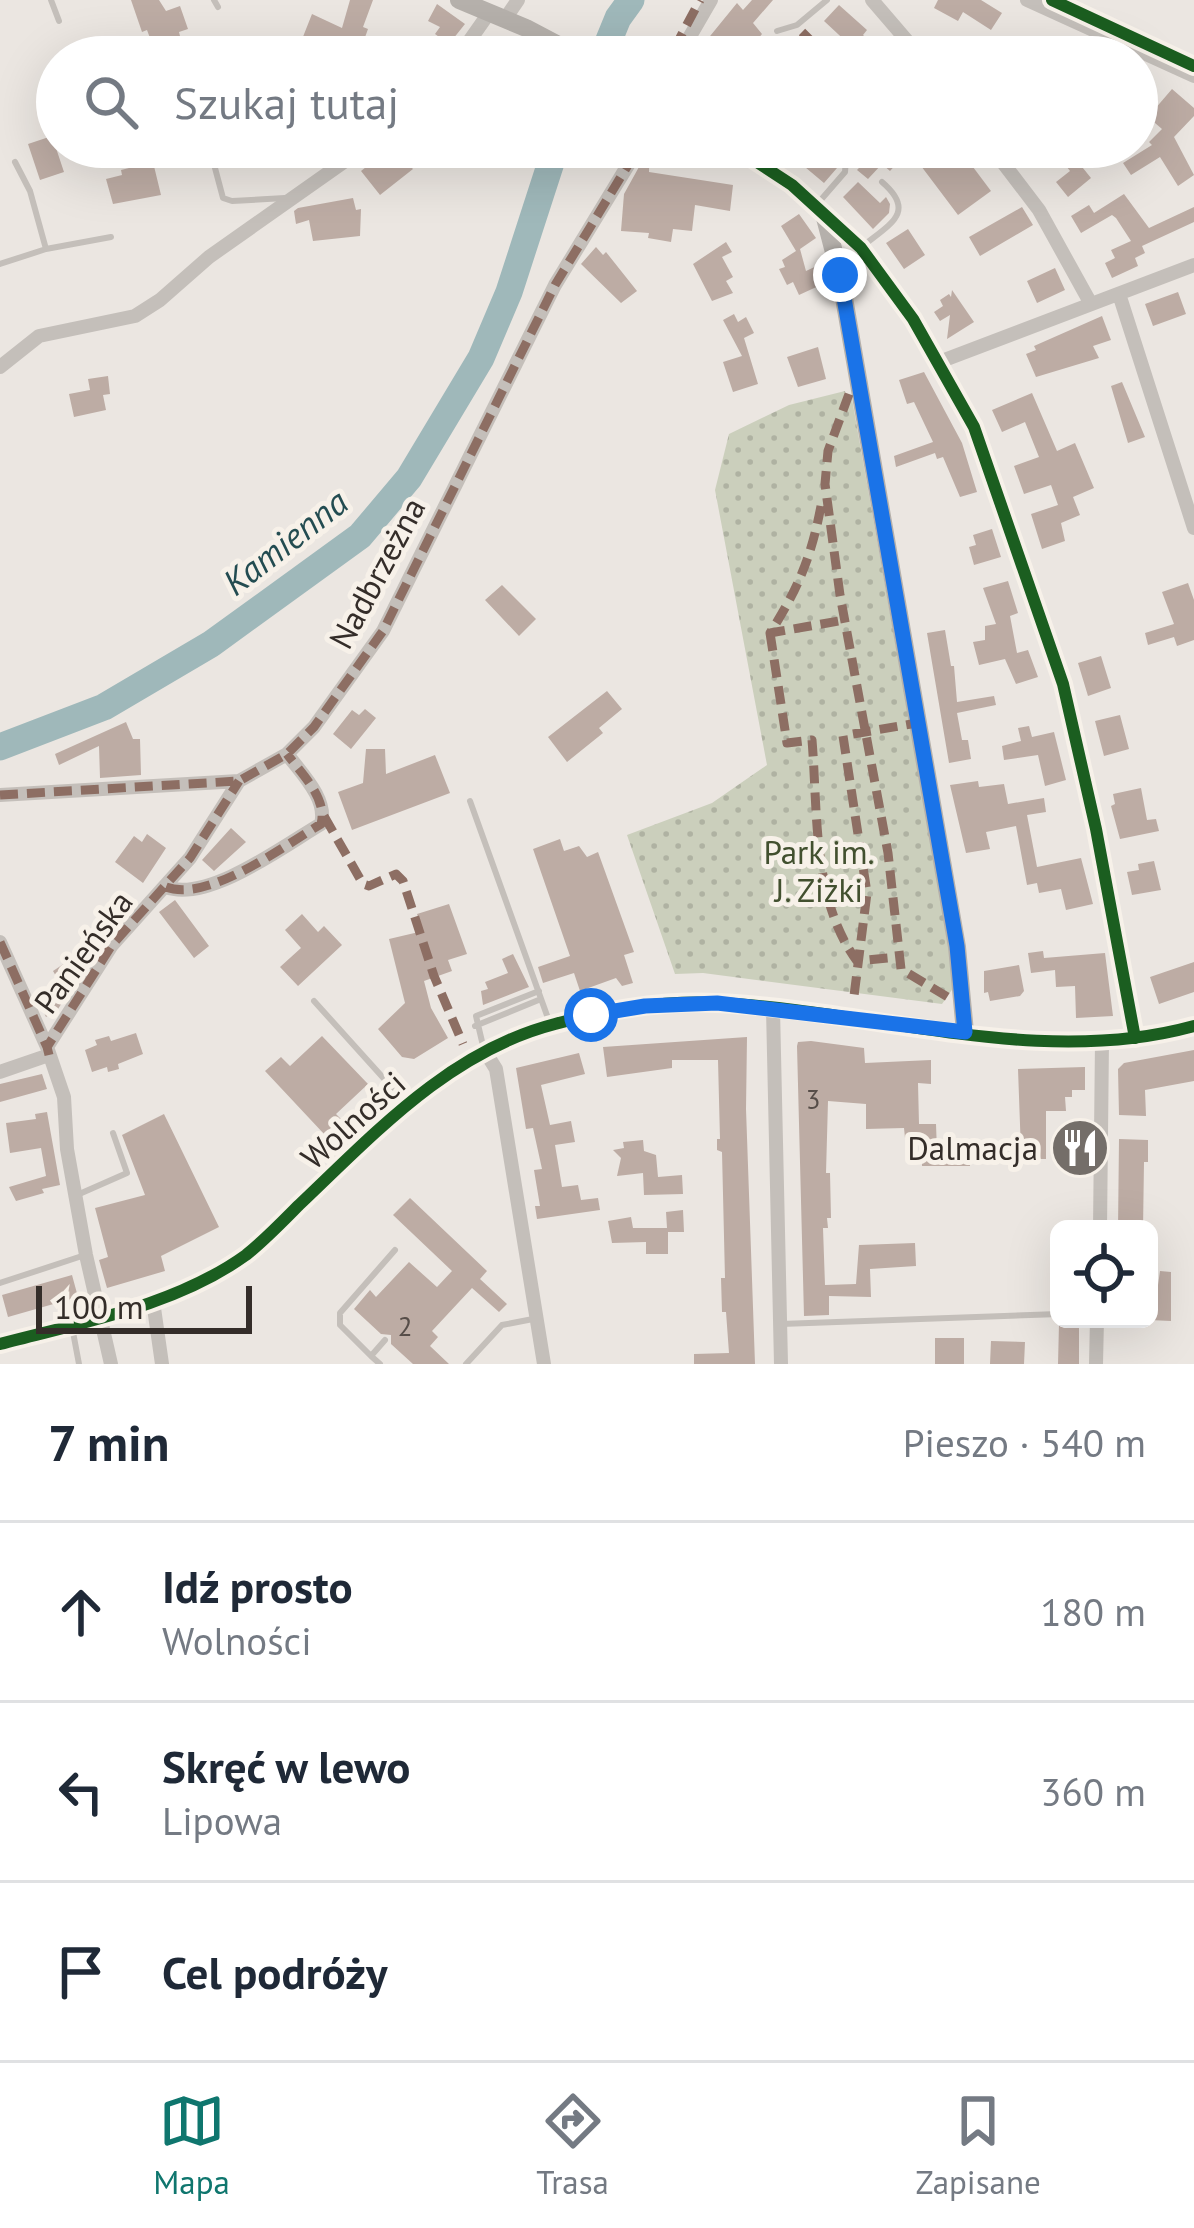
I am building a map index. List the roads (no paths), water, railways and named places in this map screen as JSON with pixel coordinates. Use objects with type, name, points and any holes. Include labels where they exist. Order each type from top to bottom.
[{"type":"street","points":[[458,0],[541,36]]},
{"type":"street","points":[[478,36],[518,0]]},
{"type":"street","points":[[690,36],[710,0]]},
{"type":"street","points":[[872,0],[903,36]]},
{"type":"street","points":[[1027,0],[1106,36]]},
{"type":"street","points":[[1158,60],[1194,76]]},
{"type":"street","points":[[0,367],[39,336],[135,316],[335,168]]},
{"type":"street","name":"Nadbrzeżna","points":[[0,795],[239,781],[287,754],[329,708],[383,632],[555,285],[626,168]]},
{"type":"street","points":[[764,168],[820,207],[860,248],[939,362],[989,463],[1063,684],[1136,1038]]},
{"type":"street","points":[[1007,168],[1039,211],[1091,304]]},
{"type":"street","points":[[820,207],[840,275],[957,946],[965,1032]]},
{"type":"street","points":[[939,362],[1194,266]]},
{"type":"street","points":[[1119,294],[1194,528]]},
{"type":"street","points":[[166,887],[190,890],[226,879],[321,824],[321,804],[287,754]]},
{"type":"street","name":"Panieńska","points":[[111,1364],[86,1255],[64,1096],[48,1051],[112,945],[166,887],[231,800],[239,781]]},
{"type":"street","points":[[0,942],[48,1051],[0,1072]]},
{"type":"street","name":"Wolności","points":[[0,1344],[103,1317],[208,1278],[250,1252],[407,1104],[484,1050],[551,1024],[682,1003],[1102,1041],[1194,1026]]},
{"type":"street","points":[[772,1009],[781,1364]]},
{"type":"street","points":[[1100,1220],[1102,1041]]},
{"type":"street","points":[[484,1050],[496,1069],[544,1364]]},
{"type":"street","points":[[153,1301],[162,1364]]},
{"type":"street","points":[[1096,1364],[1097,1328]]},
{"type":"lane","points":[[51,0],[59,21]]},
{"type":"lane","points":[[777,31],[797,25],[827,0]]},
{"type":"lane","points":[[15,162],[30,191],[46,249]]},
{"type":"lane","points":[[215,168],[224,198],[294,198]]},
{"type":"lane","points":[[820,207],[844,168]]},
{"type":"lane","points":[[860,248],[896,219],[900,209],[897,195],[882,182]]},
{"type":"lane","points":[[0,264],[46,249],[111,237]]},
{"type":"lane","points":[[470,801],[551,1024]]},
{"type":"lane","points":[[484,1050],[475,1026],[540,995]]},
{"type":"lane","points":[[314,1001],[407,1104]]},
{"type":"lane","points":[[77,1195],[127,1173],[112,1132]]},
{"type":"lane","points":[[380,1364],[340,1324],[340,1313],[395,1250]]},
{"type":"lane","points":[[0,1283],[86,1255]]},
{"type":"lane","points":[[781,1324],[1050,1314]]},
{"type":"lane","points":[[466,1364],[502,1325],[537,1318]]},
{"type":"lane","points":[[71,1325],[79,1364]]},
{"type":"lane","points":[[371,1356],[386,1340]]},
{"type":"waterway","name":"Kamienna","points":[[611,36],[631,0]]},
{"type":"waterway","name":"Kamienna","points":[[0,747],[104,707],[211,644],[360,536],[409,478],[481,358],[509,292],[549,168]]},
{"type":"place","name":"Dalmacja","points":[[1080,1148]]},
{"type":"park label","name":"Park im. J. Ziżki","points":[[819,871]]}]
